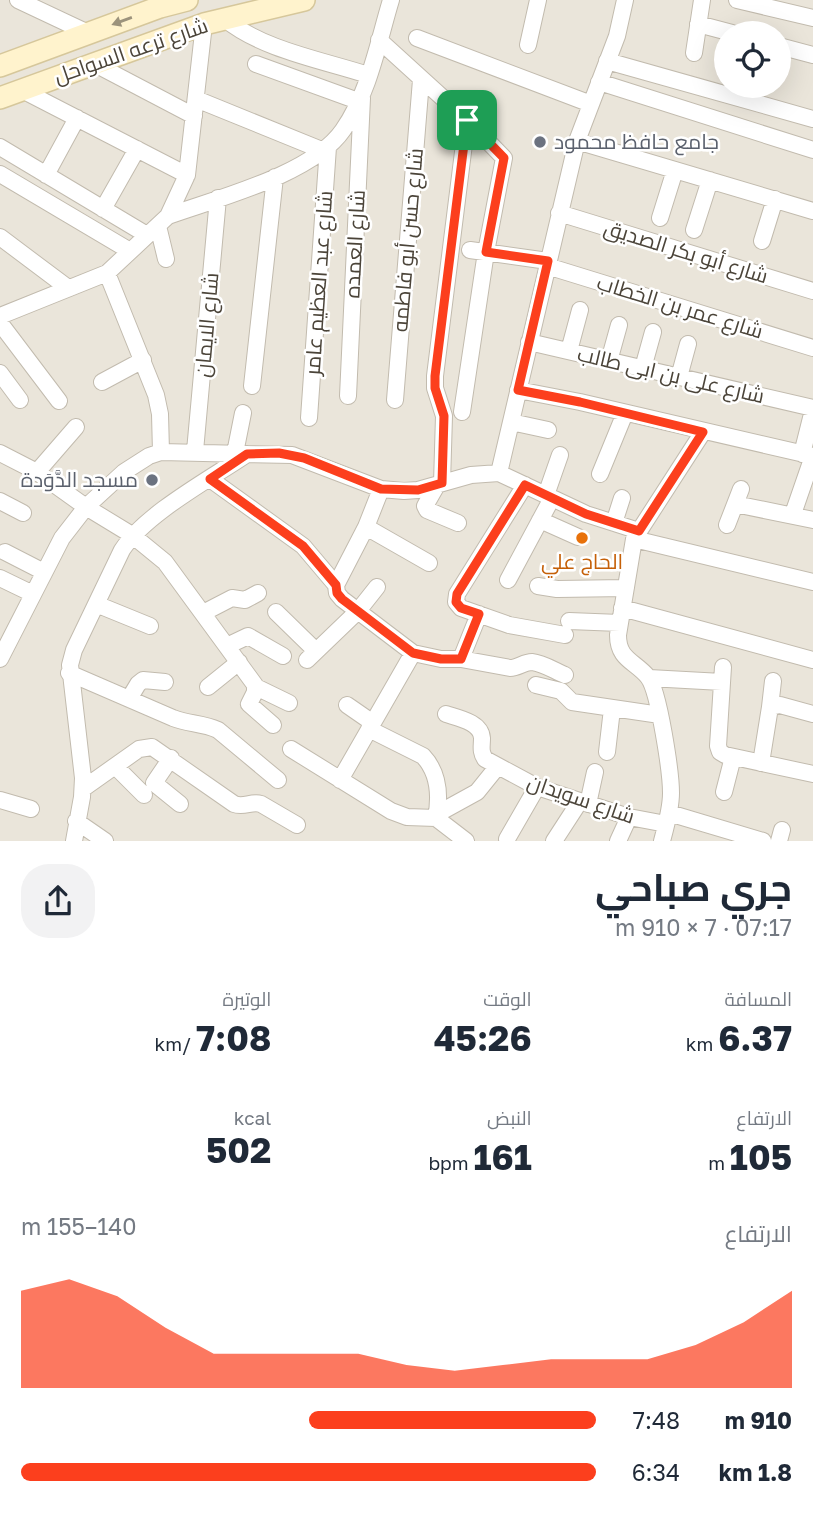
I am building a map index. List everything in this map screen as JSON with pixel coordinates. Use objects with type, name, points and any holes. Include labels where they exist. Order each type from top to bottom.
[{"type":"main road","name":"شارع ترعه السواحل","points":[[4,60],[88,33],[152,4],[187,0]]},
{"type":"main road","name":"شارع ترعه السواحل","points":[[0,98],[204,24],[278,3],[304,0]]},
{"type":"street","points":[[18,0],[88,33]]},
{"type":"street","points":[[59,401],[1,316],[107,273],[158,226],[218,198],[301,167],[326,149],[344,130],[360,97],[391,0]]},
{"type":"street","points":[[528,45],[538,0]]},
{"type":"street","points":[[499,473],[577,141],[617,36],[625,0]]},
{"type":"street","points":[[694,54],[702,0]]},
{"type":"street","points":[[737,0],[813,18]]},
{"type":"street","points":[[225,19],[244,33],[264,42],[368,75]]},
{"type":"street","points":[[166,259],[158,226],[187,175],[204,24]]},
{"type":"street","points":[[698,24],[714,28]]},
{"type":"street","points":[[417,38],[591,104]]},
{"type":"street","points":[[379,40],[467,120],[504,158],[478,251],[462,411]]},
{"type":"street","points":[[791,49],[813,55]]},
{"type":"street","points":[[607,61],[813,119]]},
{"type":"street","points":[[93,64],[194,116]]},
{"type":"street","points":[[256,64],[360,97]]},
{"type":"street","name":"شارع حسن أبو فاطمه","points":[[395,400],[421,80]]},
{"type":"street","points":[[599,82],[813,150]]},
{"type":"street","points":[[22,90],[187,175]]},
{"type":"street","name":"شارع العمده","points":[[348,396],[360,97]]},
{"type":"street","points":[[196,99],[326,149]]},
{"type":"street","points":[[46,175],[77,118]]},
{"type":"street","points":[[458,523],[428,510],[425,506],[440,484],[444,416],[435,388],[435,376],[467,120]]},
{"type":"street","points":[[577,141],[813,211]]},
{"type":"street","points":[[0,147],[103,209],[158,226]]},
{"type":"street","points":[[103,209],[136,149]]},
{"type":"street","name":"شارع عبد العظيم عامر","points":[[309,418],[326,149]]},
{"type":"street","points":[[660,218],[675,170]]},
{"type":"street","points":[[0,174],[130,251]]},
{"type":"street","points":[[252,386],[275,177]]},
{"type":"street","points":[[694,230],[710,180]]},
{"type":"street","name":"شارع الايمان","points":[[195,451],[218,198]]},
{"type":"street","points":[[762,241],[775,199]]},
{"type":"street","name":"شارع أبو بكر الصديق","points":[[559,213],[813,291]]},
{"type":"street","points":[[0,236],[68,288]]},
{"type":"street","name":"شارع عمر بن الخطاب","points":[[478,251],[548,264],[813,348]]},
{"type":"street","points":[[107,273],[156,395],[160,414],[161,452]]},
{"type":"street","points":[[569,351],[580,310]]},
{"type":"street","points":[[609,360],[619,325]]},
{"type":"street","points":[[643,368],[653,332]]},
{"type":"street","name":"شارع على بن ابى طالب","points":[[529,342],[813,409]]},
{"type":"street","points":[[679,377],[688,344]]},
{"type":"street","points":[[102,382],[143,360]]},
{"type":"street","points":[[0,373],[20,400]]},
{"type":"street","points":[[518,390],[808,455]]},
{"type":"street","points":[[793,514],[808,455],[813,409]]},
{"type":"street","points":[[74,841],[84,788],[69,673],[74,650],[122,550],[132,535],[143,524],[210,479],[241,454],[243,413]]},
{"type":"street","points":[[600,474],[625,413]]},
{"type":"street","points":[[510,422],[548,430]]},
{"type":"street","points":[[37,472],[76,427]]},
{"type":"street","points":[[662,841],[671,794],[660,715],[649,678],[624,656],[618,646],[621,616],[637,535],[703,432]]},
{"type":"street","points":[[1,655],[62,538],[86,507],[124,472],[161,452],[292,454],[381,489],[404,491],[471,475],[499,473],[637,535],[813,582]]},
{"type":"street","points":[[1,455],[37,472],[132,535],[165,562],[256,687],[289,703]]},
{"type":"street","points":[[508,580],[540,520],[560,455]]},
{"type":"street","points":[[210,479],[303,546],[336,585],[337,593],[342,599],[413,653],[510,668],[517,668],[529,662],[536,663],[565,676]]},
{"type":"street","points":[[525,485],[457,594],[456,602],[461,608],[509,625],[567,628],[621,616],[813,660]]},
{"type":"street","points":[[336,585],[366,527],[381,489]]},
{"type":"street","points":[[727,525],[738,496],[778,514],[793,514],[813,520]]},
{"type":"street","points":[[614,523],[622,498]]},
{"type":"street","points":[[0,501],[23,513]]},
{"type":"street","points":[[540,520],[578,537]]},
{"type":"street","points":[[366,527],[429,563]]},
{"type":"street","points":[[5,552],[44,572]]},
{"type":"street","points":[[0,578],[33,594]]},
{"type":"street","points":[[538,586],[557,589],[626,588]]},
{"type":"street","points":[[276,612],[312,655],[358,611],[377,587]]},
{"type":"street","points":[[203,612],[232,598],[245,600],[258,593]]},
{"type":"street","points":[[96,604],[150,626]]},
{"type":"street","points":[[461,659],[479,614]]},
{"type":"street","points":[[227,646],[248,636],[284,656]]},
{"type":"street","points":[[340,780],[413,653]]},
{"type":"street","points":[[208,687],[239,662]]},
{"type":"street","points":[[69,673],[185,723],[208,725],[218,730],[278,780]]},
{"type":"street","points":[[649,678],[723,675],[718,746],[720,752],[813,774]]},
{"type":"street","points":[[130,699],[143,680],[165,682]]},
{"type":"street","points":[[761,763],[774,681]]},
{"type":"street","points":[[536,685],[561,691],[572,702],[660,715]]},
{"type":"street","points":[[256,687],[249,704],[273,725]]},
{"type":"street","points":[[347,705],[371,726],[429,762],[439,789],[440,804],[437,816]]},
{"type":"street","points":[[770,707],[780,705],[813,714]]},
{"type":"street","points":[[607,752],[612,709]]},
{"type":"street","name":"شارع سويدان","points":[[446,714],[475,725],[482,735],[481,752],[485,759],[537,787],[629,817],[668,818],[731,836],[763,841]]},
{"type":"street","points":[[84,788],[147,747],[156,748],[234,804],[241,807],[255,802],[298,825]]},
{"type":"street","points":[[290,749],[391,811],[407,817],[437,816],[477,792],[498,766]]},
{"type":"street","points":[[724,792],[733,757]]},
{"type":"street","points":[[171,758],[154,783],[180,804]]},
{"type":"street","points":[[116,766],[144,795]]},
{"type":"street","points":[[554,841],[584,803],[595,772]]},
{"type":"street","points":[[507,839],[537,787]]},
{"type":"street","points":[[0,800],[32,809]]},
{"type":"street","points":[[437,816],[466,841]]},
{"type":"street","points":[[618,841],[629,817]]},
{"type":"street","points":[[76,821],[105,841]]},
{"type":"shaded area","points":[[0,0],[813,0],[813,841],[0,841]]},
{"type":"place","name":"جامع حافظ محمود","points":[[540,142]]},
{"type":"place","name":"مسجد الدَّوَدة","points":[[152,480]]},
{"type":"place","name":"الحاج علي","points":[[582,538]]},
{"type":"route","points":[[467,120],[504,158],[486,252],[548,261],[518,390],[703,432],[639,531],[586,514],[525,485],[457,594],[456,602],[461,608],[479,614],[461,659],[451,660],[413,653],[342,599],[337,593],[336,585],[303,546],[210,479],[247,454],[279,453],[304,458],[381,489],[418,490],[442,483],[444,416],[435,388],[435,376],[467,120]]}]
